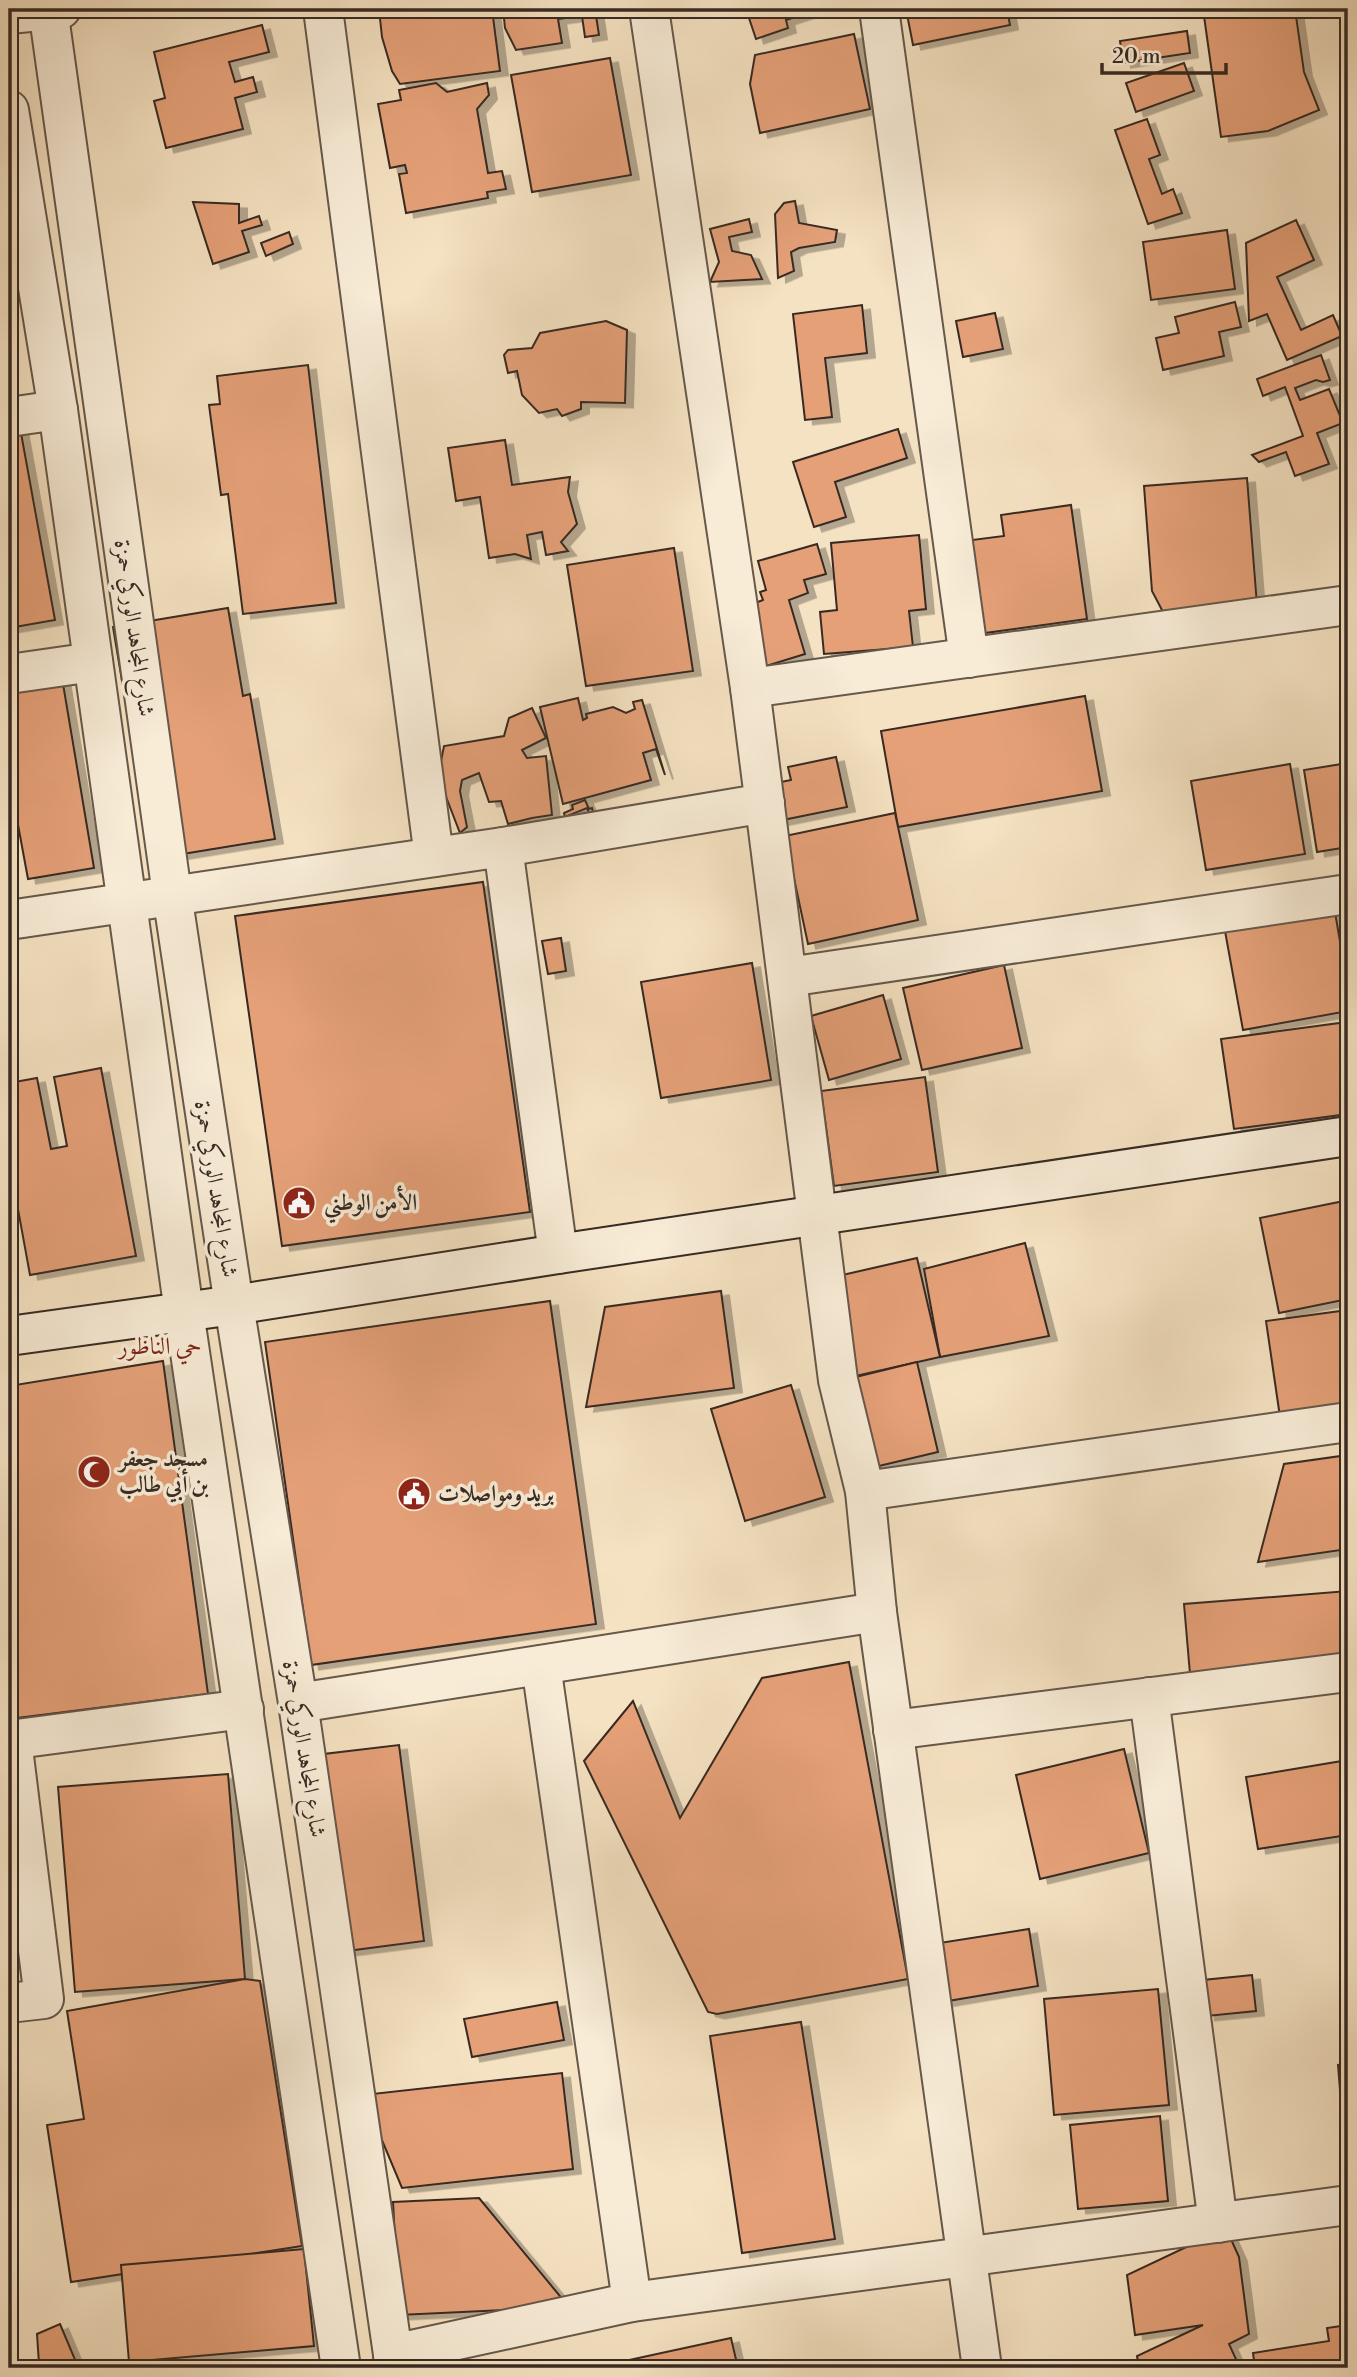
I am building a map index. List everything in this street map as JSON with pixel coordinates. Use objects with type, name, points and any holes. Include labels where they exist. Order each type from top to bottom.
[{"type":"street","points":[[9,14],[52,9]]},
{"type":"street","name":"شارع المجاهد الوركي حمزة","points":[[52,9],[172,894],[233,1305],[298,1703],[394,2361]]},
{"type":"street","points":[[323,9],[434,857]]},
{"type":"street","points":[[649,9],[750,688],[838,1380],[865,1491],[877,1612],[982,2368]]},
{"type":"street","points":[[879,9],[969,658]]},
{"type":"street","name":"شارع المجاهد الوركي حمزة","points":[[9,110],[58,410],[184,1312],[341,2368]]},
{"type":"street","points":[[9,417],[58,410]]},
{"type":"street","points":[[750,688],[1348,605]]},
{"type":"street","points":[[9,674],[93,662]]},
{"type":"street","points":[[9,920],[503,847],[765,803]]},
{"type":"street","points":[[503,847],[558,1254]]},
{"type":"street","points":[[788,977],[1348,894]]},
{"type":"street","points":[[9,1336],[233,1305],[1348,1136]]},
{"type":"street","points":[[865,1491],[1348,1422]]},
{"type":"street","points":[[298,1703],[877,1612]]},
{"type":"street","points":[[541,1665],[632,2302]]},
{"type":"street","points":[[893,1730],[1348,1672]]},
{"type":"street","points":[[1149,1698],[1218,2222]]},
{"type":"street","points":[[9,2003],[44,1999],[11,1740],[244,1709]]},
{"type":"street","points":[[394,2361],[632,2302],[1348,2205]]},
{"type":"building","points":[[379,9],[492,9],[500,71],[400,84],[392,71],[382,37]]},
{"type":"building","points":[[503,9],[595,9],[599,35],[585,37],[582,16],[558,19],[562,43],[516,50],[505,28]]},
{"type":"building","points":[[746,9],[820,9],[786,20],[788,28],[756,39]]},
{"type":"building","points":[[906,9],[1007,9],[1010,25],[913,45]]},
{"type":"building","points":[[1203,9],[1295,9],[1304,72],[1319,110],[1268,131],[1221,137]]},
{"type":"building","points":[[262,25],[269,52],[229,62],[235,82],[253,77],[257,92],[235,98],[243,129],[166,148],[154,101],[165,98],[154,52]]},
{"type":"building","points":[[1187,31],[1190,53],[1123,63],[1120,41]]},
{"type":"building","points":[[854,34],[870,109],[760,133],[750,84],[755,55]]},
{"type":"building","points":[[610,58],[631,175],[532,192],[511,75]]},
{"type":"building","points":[[1184,63],[1194,91],[1136,112],[1126,83]]},
{"type":"building","points":[[436,83],[447,92],[487,83],[489,95],[477,109],[488,173],[502,171],[506,189],[487,192],[488,198],[406,213],[399,174],[407,173],[405,165],[390,168],[378,104],[401,100],[399,90]]},
{"type":"building","points":[[1147,119],[1160,155],[1149,159],[1162,194],[1173,189],[1182,213],[1148,224],[1115,130]]},
{"type":"building","points":[[795,201],[799,223],[837,230],[835,242],[799,248],[791,252],[794,271],[778,278],[775,214],[784,203]]},
{"type":"building","points":[[193,202],[239,204],[239,223],[259,216],[262,225],[242,231],[249,252],[213,264]]},
{"type":"building","points":[[749,219],[752,232],[729,237],[732,251],[751,255],[762,279],[710,282],[719,262],[710,229]]},
{"type":"building","points":[[1296,220],[1314,260],[1277,277],[1301,330],[1333,315],[1342,336],[1287,360],[1267,314],[1249,321],[1246,243]]},
{"type":"building","points":[[1227,230],[1235,289],[1151,300],[1143,242]]},
{"type":"building","points":[[289,232],[293,244],[266,256],[261,243]]},
{"type":"building","points":[[1235,302],[1241,327],[1219,332],[1224,356],[1163,370],[1156,338],[1179,333],[1175,317]]},
{"type":"building","points":[[862,305],[867,353],[825,358],[832,417],[805,420],[793,314]]},
{"type":"building","points":[[995,313],[1003,349],[963,357],[956,321]]},
{"type":"building","points":[[606,321],[627,330],[625,403],[581,402],[581,409],[562,416],[557,409],[539,413],[522,395],[517,371],[508,373],[504,355],[508,350],[532,348],[540,333]]},
{"type":"building","points":[[1321,355],[1330,380],[1316,380],[1295,388],[1300,400],[1329,389],[1343,423],[1317,433],[1329,464],[1295,476],[1286,452],[1259,462],[1252,455],[1303,436],[1285,387],[1263,396],[1257,379]]},
{"type":"building","points":[[308,365],[336,603],[243,614],[228,494],[221,495],[209,405],[220,404],[217,376]]},
{"type":"building","points":[[19,422],[55,620],[9,628],[9,424]]},
{"type":"building","points":[[898,429],[907,458],[835,482],[846,517],[814,527],[793,462]]},
{"type":"building","points":[[505,440],[512,485],[570,477],[568,492],[577,524],[561,542],[568,551],[546,555],[542,532],[527,535],[531,559],[515,554],[489,558],[480,497],[456,501],[448,448]]},
{"type":"building","points":[[1247,478],[1257,605],[1163,612],[1152,591],[1144,486]]},
{"type":"building","points":[[1071,505],[1087,619],[985,633],[972,540],[1004,536],[1001,515]]},
{"type":"building","points":[[919,535],[926,609],[909,611],[913,647],[824,654],[820,612],[837,610],[831,543]]},
{"type":"building","points":[[817,544],[826,574],[804,580],[808,593],[789,600],[805,654],[750,671],[735,622],[759,614],[755,603],[763,600],[760,592],[766,590],[758,561]]},
{"type":"building","points":[[674,548],[693,671],[586,686],[567,565]]},
{"type":"building","points":[[228,608],[243,696],[250,694],[275,839],[152,859],[113,627]]},
{"type":"building","points":[[60,666],[94,868],[28,879],[9,776],[9,675]]},
{"type":"building","points":[[1085,696],[1102,791],[898,827],[881,731]]},
{"type":"building","points":[[578,698],[583,720],[587,718],[586,714],[613,707],[626,713],[635,709],[633,702],[642,700],[665,775],[656,749],[643,753],[651,780],[563,804],[540,707]]},
{"type":"building","points":[[532,708],[546,738],[522,750],[527,758],[546,756],[552,815],[508,824],[501,801],[489,802],[479,773],[462,780],[460,791],[467,827],[460,833],[438,776],[444,746],[504,736],[509,718]]},
{"type":"building","points":[[836,757],[847,807],[778,821],[776,783],[791,780],[788,767]]},
{"type":"building","points":[[1348,763],[1348,847],[1317,852],[1304,770]]},
{"type":"building","points":[[1290,764],[1305,854],[1206,870],[1191,781]]},
{"type":"building","points":[[585,800],[593,812],[589,813],[587,808],[565,817],[564,813],[573,809],[572,805]]},
{"type":"building","points":[[895,813],[918,920],[808,944],[785,836]]},
{"type":"building","points":[[483,882],[530,1212],[282,1246],[235,916]]},
{"type":"building","points":[[1335,912],[1348,989],[1348,1011],[1243,1030],[1225,931]]},
{"type":"building","points":[[561,938],[566,971],[548,974],[542,941]]},
{"type":"building","points":[[752,963],[771,1080],[661,1098],[641,982]]},
{"type":"building","points":[[1004,965],[1022,1048],[922,1070],[903,988]]},
{"type":"building","points":[[883,995],[901,1059],[829,1080],[811,1016]]},
{"type":"building","points":[[1347,1022],[1348,1114],[1234,1129],[1221,1039]]},
{"type":"building","points":[[101,1068],[136,1256],[30,1275],[9,1160],[9,1083],[37,1078],[51,1149],[67,1146],[54,1077]]},
{"type":"building","points":[[925,1077],[938,1172],[834,1186],[821,1091]]},
{"type":"building","points":[[1344,1201],[1348,1221],[1348,1299],[1279,1313],[1260,1218]]},
{"type":"building","points":[[1025,1243],[1049,1336],[940,1357],[924,1269]]},
{"type":"building","points":[[917,1258],[940,1357],[838,1380],[816,1281]]},
{"type":"building","points":[[721,1291],[734,1388],[586,1407],[605,1307]]},
{"type":"building","points":[[550,1301],[596,1624],[311,1665],[265,1342]]},
{"type":"building","points":[[1348,1310],[1348,1407],[1280,1417],[1266,1321]]},
{"type":"building","points":[[163,1361],[208,1694],[9,1719],[9,1386]]},
{"type":"building","points":[[917,1362],[938,1452],[845,1474],[823,1385]]},
{"type":"building","points":[[791,1385],[825,1497],[745,1521],[711,1409]]},
{"type":"building","points":[[1348,1455],[1348,1549],[1258,1562],[1284,1464]]},
{"type":"building","points":[[1348,1591],[1348,1662],[1190,1674],[1184,1604]]},
{"type":"building","points":[[849,1662],[908,1979],[717,2014],[708,2012],[584,1761],[633,1701],[680,1818],[762,1678]]},
{"type":"building","points":[[399,1745],[424,1941],[339,1952],[324,1754]]},
{"type":"building","points":[[1124,1749],[1149,1853],[1040,1879],[1016,1775]]},
{"type":"building","points":[[1348,1760],[1348,1835],[1258,1849],[1246,1777]]},
{"type":"building","points":[[228,1774],[245,1979],[75,1992],[58,1787]]},
{"type":"building","points":[[1029,1929],[1038,1986],[942,2002],[933,1944]]},
{"type":"building","points":[[1252,1975],[1256,2011],[1207,2016],[1203,1980]]},
{"type":"building","points":[[245,1979],[260,1981],[302,2246],[71,2282],[47,2125],[84,2119],[67,2011]]},
{"type":"building","points":[[1158,1989],[1169,2105],[1054,2115],[1044,1999]]},
{"type":"building","points":[[557,2002],[564,2040],[472,2057],[464,2019]]},
{"type":"building","points":[[801,2022],[835,2239],[742,2253],[710,2036]]},
{"type":"building","points":[[1348,2064],[1348,2178],[1347,2178],[1338,2065]]},
{"type":"building","points":[[562,2073],[573,2169],[402,2188],[363,2095]]},
{"type":"building","points":[[1160,2116],[1168,2201],[1078,2209],[1070,2125]]},
{"type":"building","points":[[479,2198],[569,2307],[399,2315],[393,2202]]},
{"type":"building","points":[[1230,2237],[1239,2257],[1249,2334],[1229,2344],[1240,2368],[1139,2368],[1137,2356],[1203,2325],[1135,2335],[1127,2275],[1199,2241]]},
{"type":"building","points":[[304,2249],[314,2346],[129,2362],[121,2265]]},
{"type":"building","points":[[60,2324],[76,2362],[39,2364],[37,2334]]},
{"type":"building","points":[[1348,2325],[1348,2368],[1255,2368],[1253,2353],[1329,2341],[1327,2328]]},
{"type":"building","points":[[731,2338],[738,2368],[630,2368],[629,2360]]},
{"type":"place","name":"الأمن الوطني","points":[[299,1203]]},
{"type":"place","name":"مسجد جعفر بن أبي طالب","points":[[94,1472]]},
{"type":"place","name":"بريد ومواصلات","points":[[414,1494]]},
{"type":"district","name":"حي الناظور","points":[[160,1347]]}]
